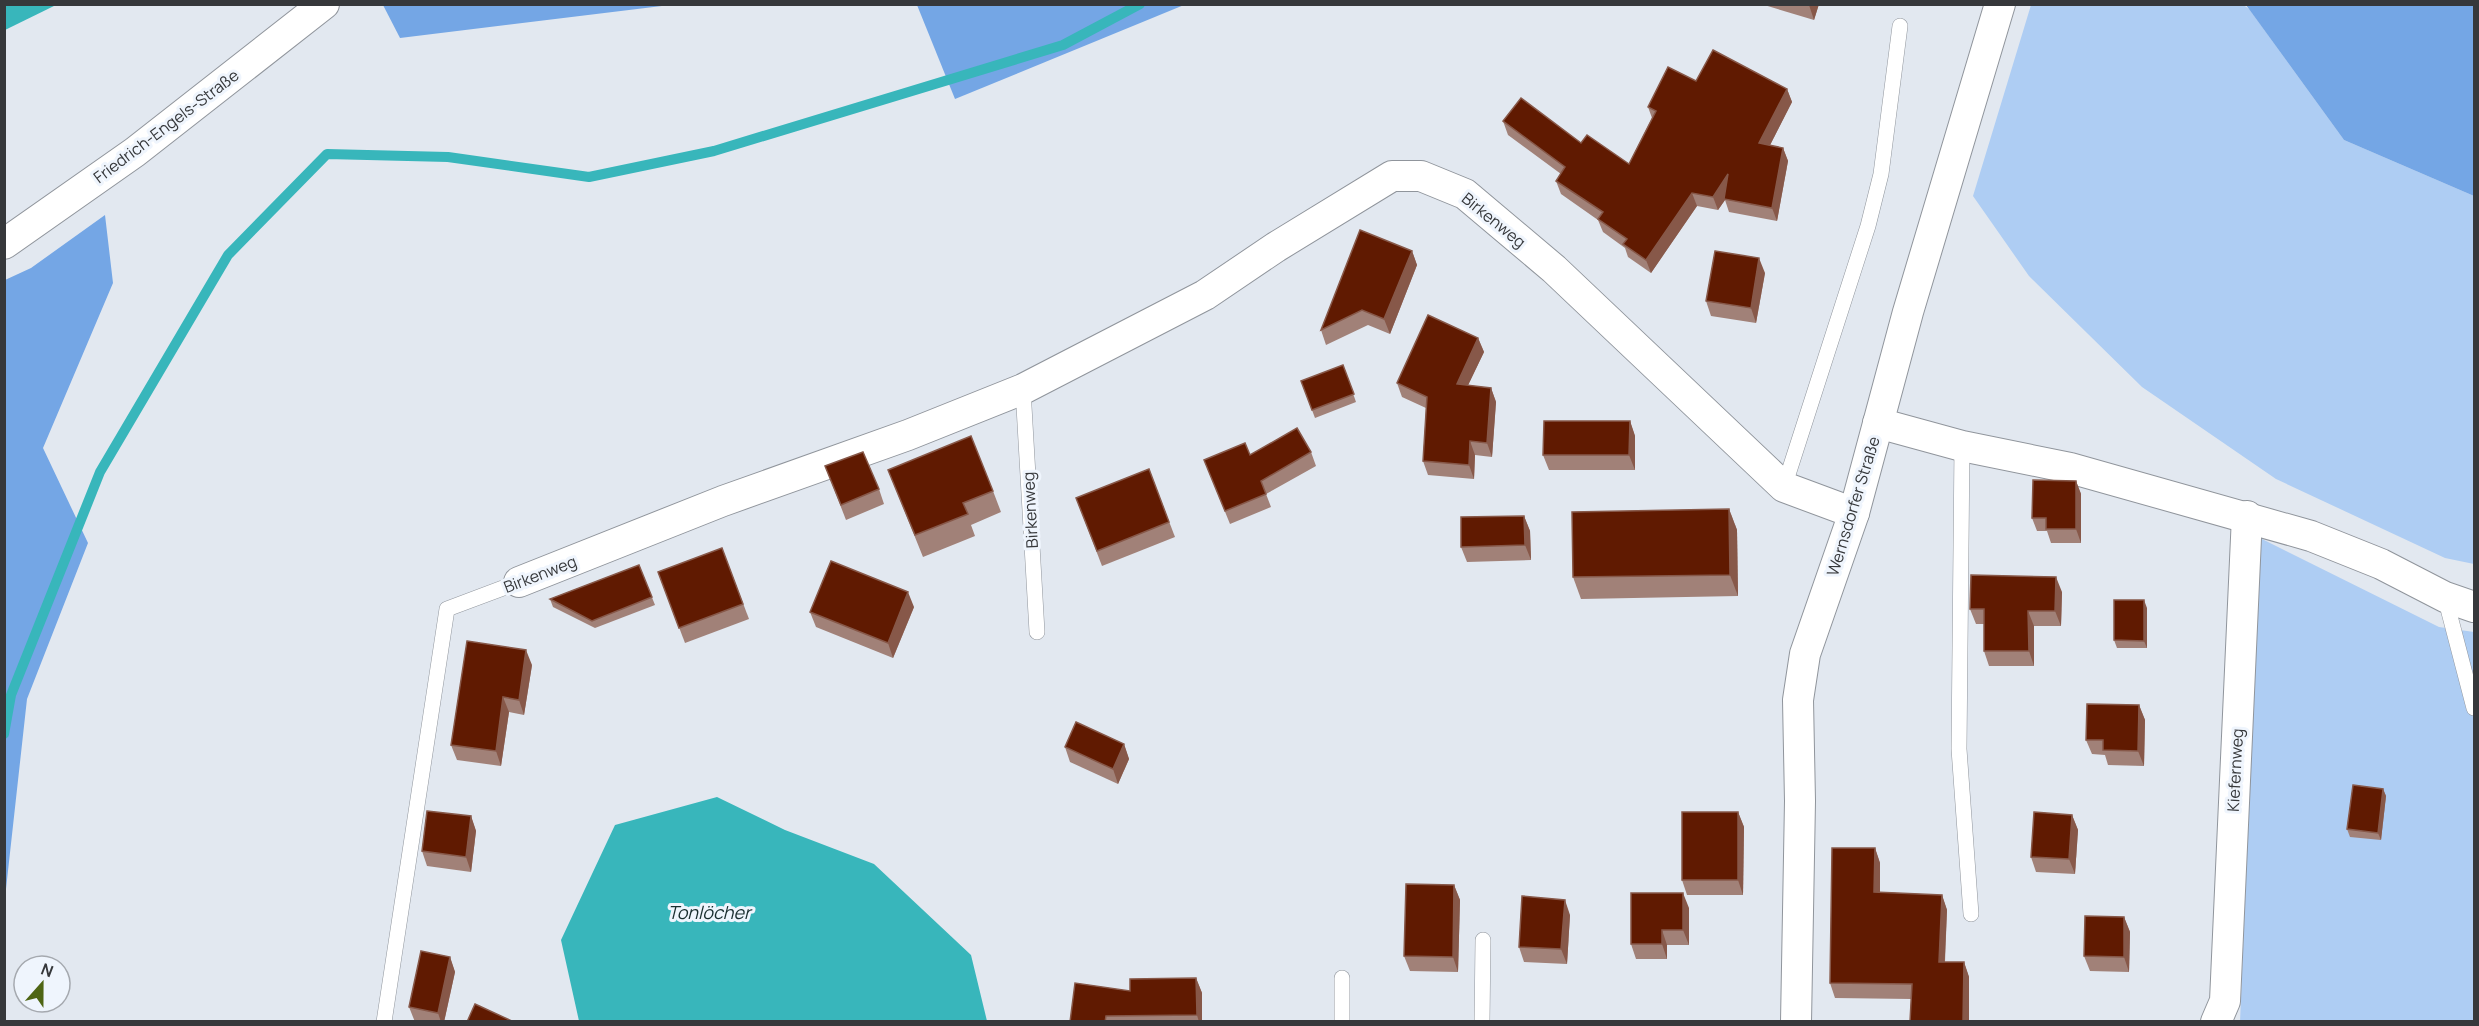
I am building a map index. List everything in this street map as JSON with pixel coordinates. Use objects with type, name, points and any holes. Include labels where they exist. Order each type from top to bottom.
[{"type":"street","name":"Friedrich-Engels-Straße","points":[[4,244],[135,152],[324,4]]},
{"type":"street","name":"Wernsdorfer Straße","points":[[1796,1022],[1800,801],[1798,700],[1805,654],[1854,513],[1908,312],[2000,4]]},
{"type":"street","name":"Birkenweg","points":[[519,582],[723,501],[908,435],[1023,389],[1205,295],[1276,247],[1392,177],[1421,176],[1466,194],[1554,269],[1784,487],[1854,513]]},
{"type":"street","points":[[1878,423],[1962,446],[2070,468],[2247,516],[2311,536],[2381,564],[2445,597],[2475,607]]},
{"type":"street","name":"Kiefernweg","points":[[2216,1022],[2225,1001],[2247,516]]},
{"type":"lane","points":[[1784,487],[1868,226],[1881,174],[1900,26]]},
{"type":"lane","name":"Birkenweg","points":[[1023,389],[1037,632]]},
{"type":"lane","points":[[1962,446],[1959,749],[1971,914]]},
{"type":"lane","name":"Birkenweg","points":[[384,1022],[447,609],[519,582]]},
{"type":"lane","points":[[2445,597],[2475,708]]},
{"type":"lane","points":[[1482,1022],[1483,940]]},
{"type":"lane","points":[[1341,1022],[1342,978]]},
{"type":"shaded area","points":[[2242,4],[2249,9],[2344,140],[2474,196],[2474,564],[2445,558],[2276,479],[2142,387],[2029,276],[1973,196],[2031,5]]},
{"type":"shaded area","points":[[383,5],[670,5],[400,38]]},
{"type":"shaded area","points":[[917,5],[1184,5],[955,99]]},
{"type":"shaded area","points":[[2246,5],[2474,5],[2474,196],[2344,140]]},
{"type":"shaded area","points":[[105,215],[113,283],[43,448],[88,543],[27,699],[5,898],[5,280],[31,268]]},
{"type":"shaded area","points":[[2260,538],[2439,627],[2474,632],[2474,1021],[2240,1022]]},
{"type":"water","points":[[5,4],[56,4],[56,5],[5,30]]},
{"type":"water","name":"Tonlöcher","points":[[717,797],[785,830],[874,864],[971,955],[987,1021],[579,1021],[561,940],[615,825]]},
{"type":"building","points":[[1713,50],[1787,89],[1759,143],[1783,148],[1772,208],[1724,199],[1728,174],[1713,197],[1692,193],[1646,260],[1623,244],[1627,239],[1598,219],[1603,212],[1556,181],[1565,167],[1503,121],[1521,98],[1581,143],[1587,135],[1629,164],[1656,111],[1648,107],[1668,67],[1696,81]]},
{"type":"building","points":[[1360,230],[1412,251],[1384,319],[1362,310],[1321,330]]},
{"type":"building","points":[[1715,251],[1759,258],[1751,308],[1706,301]]},
{"type":"building","points":[[1428,315],[1478,338],[1457,384],[1491,388],[1487,443],[1470,441],[1469,465],[1423,461],[1427,397],[1397,383]]},
{"type":"building","points":[[1343,365],[1354,394],[1312,410],[1301,381]]},
{"type":"building","points":[[1544,421],[1630,421],[1629,455],[1543,455]]},
{"type":"building","points":[[1297,428],[1311,452],[1261,481],[1266,494],[1225,511],[1204,460],[1245,443],[1250,455]]},
{"type":"building","points":[[971,436],[993,491],[963,503],[968,514],[915,535],[888,470]]},
{"type":"building","points":[[863,452],[879,489],[841,505],[825,466]]},
{"type":"building","points":[[1149,469],[1169,522],[1097,551],[1076,498]]},
{"type":"building","points":[[2033,480],[2076,481],[2076,529],[2046,529],[2046,518],[2032,518]]},
{"type":"building","points":[[1729,509],[1730,575],[1573,577],[1572,512]]},
{"type":"building","points":[[1524,516],[1525,545],[1461,547],[1461,517]]},
{"type":"building","points":[[722,548],[743,604],[679,628],[658,572]]},
{"type":"building","points":[[831,561],[908,592],[888,643],[810,612]]},
{"type":"building","points":[[639,565],[652,597],[592,621],[550,599]]},
{"type":"building","points":[[1971,575],[2056,577],[2055,611],[2028,611],[2029,651],[1984,651],[1984,609],[1970,609]]},
{"type":"building","points":[[2114,600],[2144,600],[2144,641],[2114,640]]},
{"type":"building","points":[[467,641],[526,650],[519,700],[503,697],[496,751],[451,745]]},
{"type":"building","points":[[2087,704],[2139,705],[2138,751],[2103,750],[2103,740],[2086,740]]},
{"type":"building","points":[[1076,722],[1124,744],[1113,769],[1065,747]]},
{"type":"building","points":[[2353,785],[2383,789],[2378,833],[2347,829]]},
{"type":"building","points":[[427,811],[471,816],[466,857],[422,851]]},
{"type":"building","points":[[1682,812],[1738,812],[1738,880],[1682,880]]},
{"type":"building","points":[[2034,812],[2072,815],[2069,859],[2031,857]]},
{"type":"building","points":[[1832,848],[1875,848],[1874,892],[1942,895],[1939,962],[1964,962],[1963,1022],[1910,1022],[1912,984],[1830,983]]},
{"type":"building","points":[[1406,884],[1454,885],[1453,957],[1404,956]]},
{"type":"building","points":[[1631,893],[1683,893],[1683,930],[1662,930],[1662,944],[1631,944]]},
{"type":"building","points":[[1522,896],[1565,900],[1561,949],[1519,947]]},
{"type":"building","points":[[2085,916],[2124,917],[2124,957],[2084,956]]},
{"type":"building","points":[[421,951],[450,957],[438,1013],[409,1007]]},
{"type":"building","points":[[1196,978],[1197,1015],[1106,1016],[1105,1022],[1070,1022],[1075,983],[1130,991],[1130,979]]},
{"type":"building","points":[[475,1004],[514,1022],[467,1022]]},
{"type":"waterway","points":[[4,734],[11,695],[100,472],[228,255],[327,154],[448,157],[589,177],[714,151],[1063,45],[1140,4]]}]
